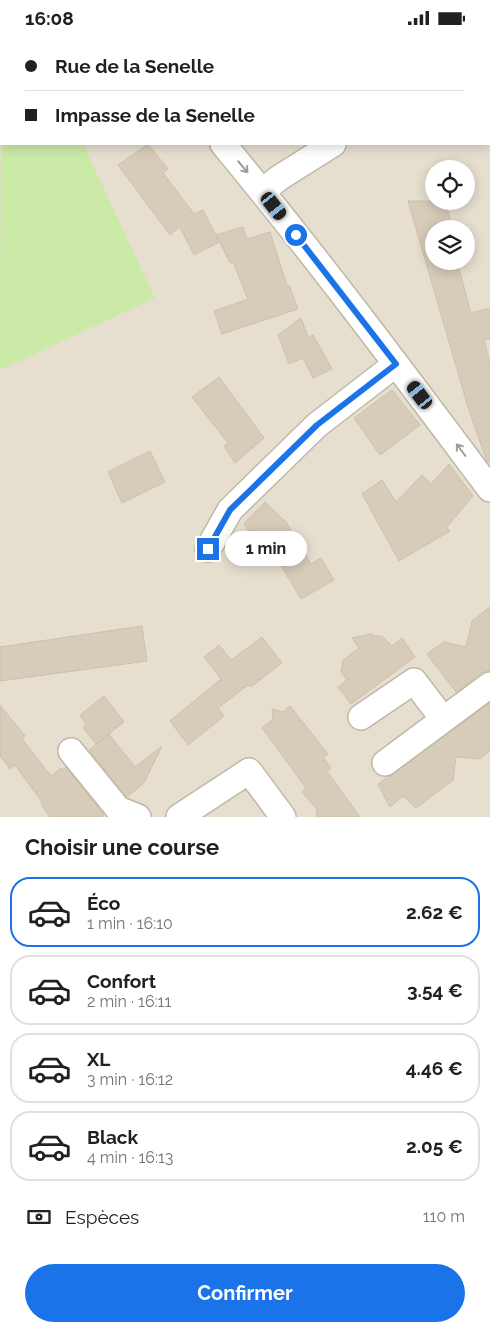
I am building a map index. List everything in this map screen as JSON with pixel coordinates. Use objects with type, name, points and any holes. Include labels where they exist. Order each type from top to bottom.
[{"type":"street","points":[[224,145],[262,191],[396,364],[490,489]]},
{"type":"street","points":[[262,191],[331,145]]},
{"type":"street","points":[[208,549],[230,510],[317,425],[396,364]]},
{"type":"street","points":[[361,717],[414,681],[443,719]]},
{"type":"street","points":[[385,763],[490,685]]},
{"type":"street","points":[[71,751],[118,809],[138,817]]},
{"type":"street","points":[[179,817],[249,771],[283,817]]},
{"type":"shaded area","points":[[0,145],[490,145],[490,817],[0,817]]},
{"type":"green space","points":[[1,145],[83,145],[155,298],[0,370]]},
{"type":"building","points":[[149,145],[168,169],[163,173],[194,214],[203,210],[219,242],[194,255],[180,227],[170,235],[118,165]]},
{"type":"building","points":[[408,201],[425,201],[425,210],[448,210],[450,220],[425,220],[425,259]]},
{"type":"building","points":[[243,227],[247,239],[270,232],[287,286],[289,285],[298,309],[222,334],[214,311],[248,299],[233,262],[230,263],[216,235]]},
{"type":"building","points":[[428,270],[459,270],[471,313],[490,308],[490,339],[484,340],[490,363],[490,462],[486,459],[468,407]]},
{"type":"building","points":[[301,318],[308,337],[313,335],[332,369],[313,378],[303,358],[289,364],[278,335]]},
{"type":"building","points":[[219,377],[264,438],[235,463],[224,446],[228,443],[192,397]]},
{"type":"building","points":[[392,390],[420,425],[380,455],[354,418]]},
{"type":"building","points":[[150,451],[165,482],[122,503],[108,472]]},
{"type":"building","points":[[449,464],[473,496],[446,528],[450,531],[399,561],[362,494],[382,480],[396,502],[422,475],[431,484]]},
{"type":"building","points":[[265,502],[286,522],[311,564],[321,558],[334,580],[301,599],[276,557],[267,562],[244,523]]},
{"type":"building","points":[[490,607],[490,671],[481,673],[456,692],[427,654],[444,642],[466,647],[472,621]]},
{"type":"building","points":[[142,626],[147,661],[0,681],[0,647]]},
{"type":"building","points":[[372,634],[374,636],[382,636],[392,646],[402,638],[415,657],[351,704],[338,687],[347,680],[341,672],[343,660],[359,648],[352,638]]},
{"type":"building","points":[[262,637],[282,663],[251,687],[248,685],[218,708],[224,716],[188,745],[170,721],[221,679],[204,657],[219,645],[231,660]]},
{"type":"building","points":[[104,696],[124,722],[96,744],[83,728],[86,724],[80,715]]},
{"type":"building","points":[[490,703],[490,751],[480,759],[456,757],[453,780],[416,808],[403,796],[390,807],[378,784]]},
{"type":"building","points":[[0,705],[25,736],[22,739],[51,776],[61,768],[62,770],[66,767],[104,815],[101,817],[50,817],[41,804],[42,802],[15,765],[10,769],[0,756]]},
{"type":"building","points":[[290,706],[328,754],[323,757],[331,768],[327,771],[360,817],[316,817],[317,810],[302,792],[306,788],[262,728],[273,719],[272,709],[283,712]]},
{"type":"building","points":[[109,734],[135,767],[162,746],[144,783],[127,797],[89,750]]},
{"type":"route","points":[[208,549],[230,510],[317,425],[396,364],[296,235]]}]
